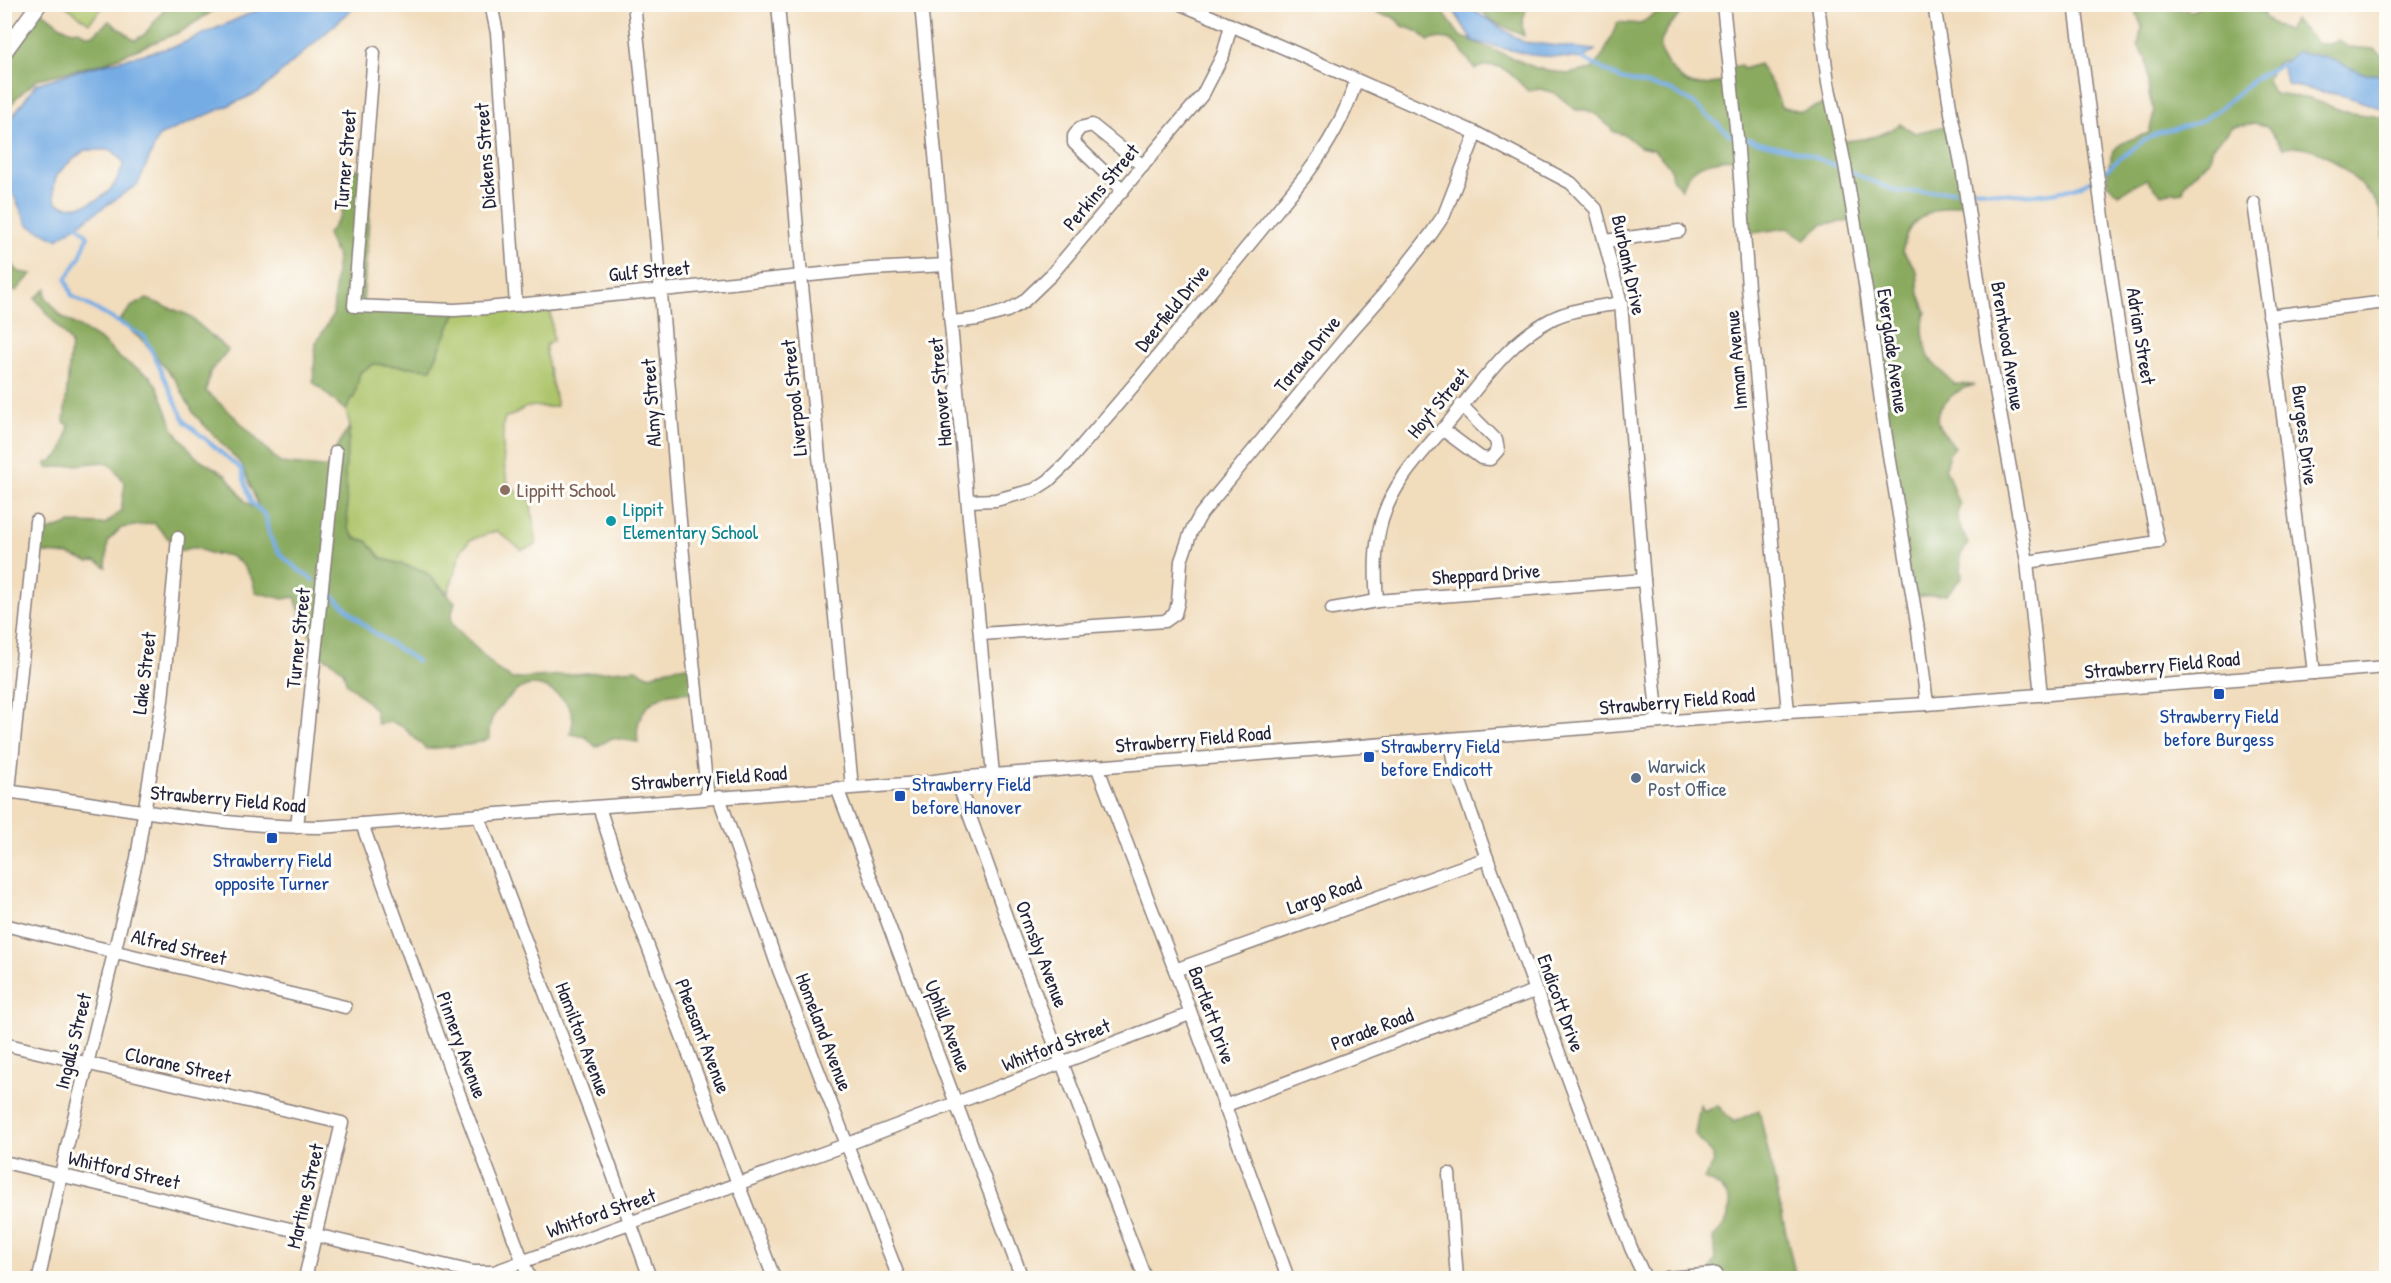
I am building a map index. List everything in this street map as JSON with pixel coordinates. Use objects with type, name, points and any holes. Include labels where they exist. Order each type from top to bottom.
[{"type":"main road","points":[[4,52],[39,4]]},
{"type":"street","name":"Dickens Street","points":[[491,4],[497,33],[516,305]]},
{"type":"street","name":"Almy Street","points":[[634,4],[698,720],[714,797]]},
{"type":"street","name":"Liverpool Street","points":[[778,4],[801,276],[852,787]]},
{"type":"street","name":"Hanover Street","points":[[921,4],[953,322],[993,775]]},
{"type":"street","name":"Burbank Drive","points":[[1181,4],[1476,133],[1571,183],[1596,208],[1621,303],[1658,722]]},
{"type":"street","name":"Inman Avenue","points":[[1723,4],[1788,711]]},
{"type":"street","name":"Everglade Avenue","points":[[1818,4],[1828,83],[1845,165],[1867,296],[1883,419],[1917,623],[1927,704]]},
{"type":"street","name":"Brentwood Avenue","points":[[1934,4],[1962,168],[1987,341],[2027,562],[2041,695]]},
{"type":"street","name":"Adrian Street","points":[[2027,562],[2158,542],[2145,483],[2121,338],[2096,177],[2074,4]]},
{"type":"street","name":"Perkins Street","points":[[953,322],[978,319],[1007,311],[1023,302],[1060,266],[1190,111],[1212,81],[1223,55],[1231,25]]},
{"type":"street","name":"Turner Street","points":[[354,306],[374,53]]},
{"type":"street","name":"Deerfield Drive","points":[[968,501],[996,500],[1034,490],[1048,481],[1067,463],[1311,169],[1340,123],[1356,81]]},
{"type":"street","points":[[1123,190],[1074,143],[1074,136],[1080,128],[1092,125],[1143,166]]},
{"type":"street","name":"Tarawa Drive","points":[[981,634],[1165,621],[1174,614],[1178,602],[1181,561],[1191,532],[1201,514],[1431,234],[1444,214],[1476,133]]},
{"type":"street","name":"Burgess Drive","points":[[2254,203],[2314,673]]},
{"type":"street","points":[[1605,240],[1679,231]]},
{"type":"street","name":"Gulf Street","points":[[354,306],[454,310],[801,276],[946,265]]},
{"type":"street","points":[[2269,316],[2386,302]]},
{"type":"street","name":"Hoyt Street","points":[[1377,601],[1375,552],[1382,518],[1398,484],[1424,449],[1504,354],[1534,329],[1559,316],[1621,303]]},
{"type":"street","points":[[1442,429],[1480,458],[1490,459],[1495,454],[1498,450],[1496,440],[1461,405]]},
{"type":"street","name":"Turner Street","points":[[297,827],[336,452]]},
{"type":"street","points":[[7,791],[36,521]]},
{"type":"street","name":"Lake Street","points":[[143,812],[162,700],[178,538]]},
{"type":"street","name":"Sheppard Drive","points":[[1332,609],[1377,601],[1644,580]]},
{"type":"street","name":"Strawberry Field Road","points":[[7,791],[214,822],[297,827],[362,824],[852,787],[1788,711],[1927,704],[2386,667]]},
{"type":"street","name":"Endicott Drive","points":[[1450,739],[1454,765],[1535,991],[1631,1248],[1645,1278]]},
{"type":"street","name":"Bartlett Drive","points":[[1097,766],[1175,970],[1287,1278]]},
{"type":"street","name":"Ormsby Avenue","points":[[956,778],[1013,936],[1145,1278]]},
{"type":"street","name":"Uphill Avenue","points":[[837,788],[1022,1278]]},
{"type":"street","name":"Homeland Avenue","points":[[714,797],[899,1278]]},
{"type":"street","name":"Pheasant Avenue","points":[[599,807],[623,881],[774,1278]]},
{"type":"street","name":"Ingalls Street","points":[[39,1278],[60,1175],[137,858],[143,812]]},
{"type":"street","name":"Hamilton Avenue","points":[[478,815],[650,1278]]},
{"type":"street","name":"Pinnery Avenue","points":[[362,824],[462,1102],[529,1278]]},
{"type":"street","name":"Largo Road","points":[[1175,970],[1487,858]]},
{"type":"street","name":"Alfred Street","points":[[4,926],[345,1007]]},
{"type":"street","name":"Parade Road","points":[[1224,1106],[1535,991]]},
{"type":"street","name":"Whitford Street","points":[[4,1162],[473,1272],[494,1272],[1064,1064],[1190,1014]]},
{"type":"street","name":"Clorane Street","points":[[4,1044],[342,1123]]},
{"type":"street","name":"Martine Street","points":[[305,1278],[342,1123]]},
{"type":"street","points":[[1449,1174],[1457,1278]]},
{"type":"street","points":[[1666,1278],[1716,1274]]},
{"type":"green space","points":[[63,4],[105,4],[105,5],[89,23]]},
{"type":"green space","points":[[168,5],[222,5],[182,31],[104,63],[38,79],[16,98],[5,113],[5,48],[36,7],[61,26],[72,31],[79,30],[86,35],[94,34],[109,21],[135,40],[144,35]]},
{"type":"green space","points":[[1370,5],[1438,5],[1460,36],[1536,68],[1567,74],[1592,69],[1603,55],[1618,22],[1640,24],[1667,5],[1680,15],[1664,35],[1661,49],[1666,62],[1688,83],[1702,85],[1728,81],[1731,67],[1741,65],[1743,69],[1759,64],[1774,88],[1781,107],[1801,112],[1832,101],[1841,141],[1872,137],[1900,124],[1915,133],[1950,125],[1964,203],[1923,216],[1909,229],[1903,251],[1917,271],[1919,294],[1926,312],[1923,324],[1924,338],[1930,358],[1954,384],[1975,385],[1962,389],[1949,399],[1940,408],[1937,420],[1942,431],[1955,447],[1949,454],[1945,468],[1960,504],[1958,519],[1968,544],[1960,556],[1962,577],[1947,594],[1913,597],[1853,221],[1823,224],[1805,239],[1787,228],[1747,234],[1733,158],[1701,165],[1690,173],[1681,189],[1672,178],[1670,167],[1654,150],[1640,147],[1625,135],[1614,132],[1599,116],[1586,110],[1576,110],[1555,93],[1540,89],[1528,91],[1510,74],[1498,67],[1491,65],[1475,69],[1461,49],[1451,40],[1445,38],[1428,41],[1419,32],[1403,26],[1393,17],[1378,13]]},
{"type":"green space","points":[[1478,5],[1527,5],[1522,24],[1524,36],[1490,20]]},
{"type":"green space","points":[[2140,5],[2175,5],[2180,9],[2192,11],[2203,5],[2258,5],[2267,20],[2287,31],[2294,20],[2318,44],[2329,44],[2338,40],[2348,47],[2375,49],[2386,59],[2386,74],[2376,75],[2311,62],[2287,60],[2274,65],[2267,80],[2274,94],[2311,99],[2346,112],[2386,118],[2385,255],[2380,214],[2377,204],[2369,193],[2327,156],[2305,148],[2283,148],[2267,126],[2255,123],[2233,127],[2213,146],[2210,159],[2185,184],[2183,192],[2161,194],[2147,179],[2119,194],[2108,184],[2112,154],[2116,148],[2128,140],[2149,133],[2154,112],[2149,95],[2146,59],[2138,45],[2142,27],[2136,12]]},
{"type":"green space","points":[[355,169],[370,171],[371,189],[363,304],[456,311],[431,369],[374,364],[360,372],[354,398],[351,398],[346,411],[313,382],[316,343],[333,315],[337,256],[327,235],[341,216],[346,187]]},
{"type":"green space","points":[[4,249],[19,272],[32,274],[16,291],[5,288]]},
{"type":"green space","points":[[46,289],[45,296],[61,316],[101,340],[122,360],[150,376],[159,390],[174,430],[196,457],[226,475],[252,507],[258,505],[242,465],[194,414],[176,381],[145,343],[119,321],[132,306],[147,299],[188,315],[228,350],[210,372],[206,391],[280,463],[333,468],[335,450],[350,426],[345,472],[348,528],[355,538],[367,541],[381,558],[424,571],[455,602],[451,617],[452,624],[498,670],[512,679],[636,669],[650,676],[668,669],[693,665],[696,692],[667,695],[650,704],[639,721],[638,742],[612,738],[596,747],[586,737],[570,734],[572,713],[564,700],[544,687],[525,686],[507,699],[493,716],[489,739],[469,745],[426,749],[403,727],[392,722],[377,724],[375,710],[347,684],[343,671],[330,660],[317,655],[317,640],[306,631],[295,597],[283,599],[255,592],[246,570],[232,557],[212,554],[196,548],[180,551],[154,523],[121,528],[108,541],[106,567],[96,561],[88,562],[69,555],[35,552],[39,534],[71,523],[105,524],[121,511],[125,483],[113,467],[104,462],[47,468],[46,463],[61,453],[69,425],[64,422],[71,343],[35,298]]},
{"type":"green space","points":[[550,304],[553,341],[546,345],[546,354],[557,406],[525,408],[512,416],[505,417],[503,430],[507,479],[513,489],[530,496],[536,545],[522,550],[497,531],[470,540],[462,549],[448,593],[424,571],[381,558],[367,541],[355,538],[348,528],[345,472],[350,426],[346,411],[352,397],[354,398],[360,372],[374,364],[431,369],[456,311]]},
{"type":"green space","points":[[5,694],[18,694],[5,792]]},
{"type":"green space","points":[[1700,1105],[1704,1112],[1717,1105],[1734,1122],[1759,1110],[1796,1278],[1710,1278],[1708,1274],[1715,1260],[1713,1238],[1726,1220],[1730,1204],[1723,1190],[1704,1179],[1714,1162],[1712,1155],[1695,1134]]},
{"type":"water","points":[[269,5],[357,5],[259,92],[159,136],[138,184],[57,239],[28,225],[12,192],[5,170],[5,127],[36,84],[77,71],[176,46]],"holes":[[[85,150],[112,150],[124,163],[109,191],[95,201],[79,206],[56,202],[54,184],[56,177],[65,166]]]},
{"type":"water","points":[[1450,5],[1469,5],[1473,10],[1523,42],[1595,50],[1584,59],[1531,55],[1473,41]]},
{"type":"water","points":[[2297,51],[2327,58],[2366,74],[2386,75],[2386,110],[2345,96],[2288,85],[2281,65]]},
{"type":"waterway","points":[[1584,59],[1621,79],[1670,90],[1693,103],[1730,135],[1805,153],[1898,192],[1954,191]]},
{"type":"waterway","points":[[1974,189],[2036,194],[2052,193],[2082,185],[2154,135],[2204,119],[2220,109],[2262,74],[2281,65]]},
{"type":"waterway","points":[[4,195],[12,192],[15,194]]},
{"type":"waterway","points":[[76,223],[88,236],[80,257],[66,279],[72,296],[145,337],[185,422],[241,469],[251,502],[266,516],[275,547],[287,561],[313,580]]},
{"type":"waterway","points":[[331,594],[370,630],[417,661]]},
{"type":"place","name":"Lippitt School","points":[[505,490]]},
{"type":"place","name":"Lippit Elementary School","points":[[611,521]]},
{"type":"place","name":"Strawberry Field before Burgess","points":[[2219,694]]},
{"type":"place","name":"Strawberry Field before Endicott","points":[[1369,757]]},
{"type":"place","name":"Warwick Post Office","points":[[1636,778]]},
{"type":"place","name":"Strawberry Field before Hanover","points":[[900,796]]},
{"type":"place","name":"Strawberry Field opposite Turner","points":[[272,838]]}]
